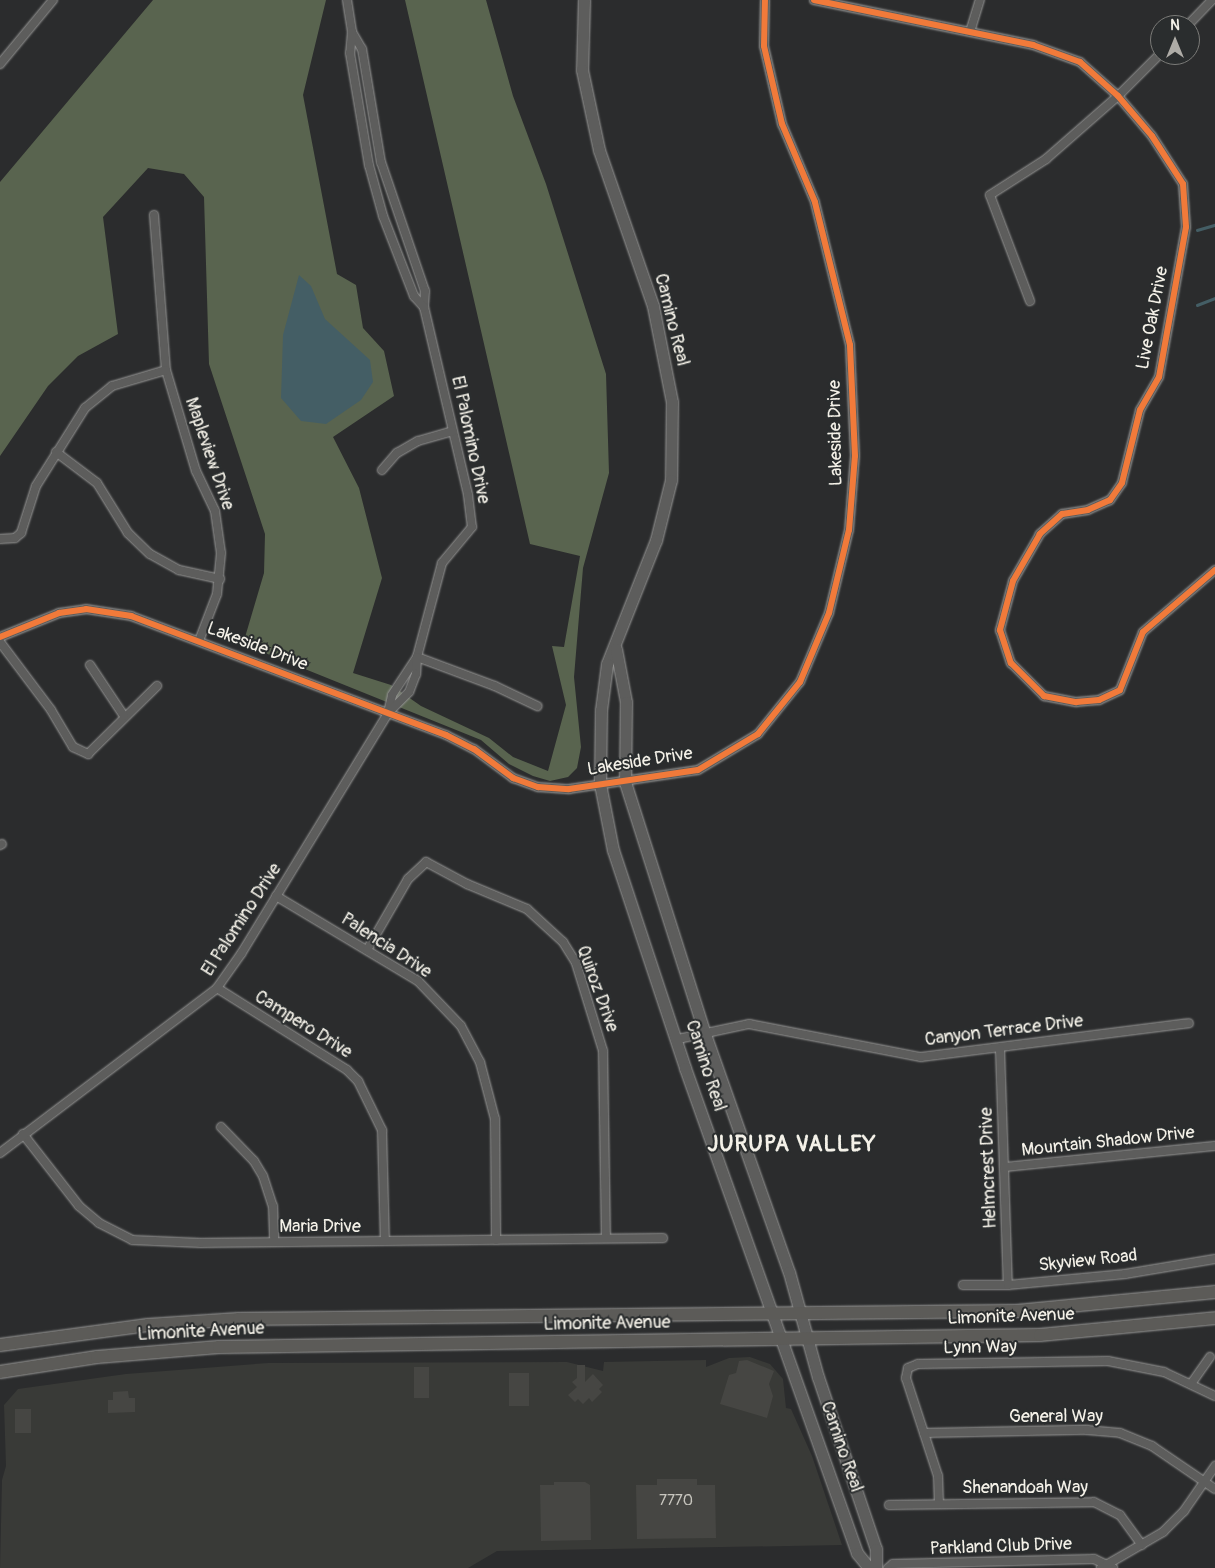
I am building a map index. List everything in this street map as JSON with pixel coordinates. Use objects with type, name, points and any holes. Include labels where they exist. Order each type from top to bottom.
[{"type":"main road","name":"Camino Real","points":[[584,0],[582,70],[597,141],[654,306],[672,402],[670,480],[656,540],[616,649],[607,664],[601,710],[600,784],[621,876],[776,1315],[857,1553],[869,1568]]},
{"type":"main road","name":"Camino Real","points":[[616,649],[626,702],[625,782],[705,1034],[801,1314],[876,1549],[876,1568]]},
{"type":"main road","name":"Limonite Avenue","points":[[0,1345],[148,1325],[239,1319],[776,1315],[1017,1311],[1215,1292]]},
{"type":"main road","name":"Limonite Avenue","points":[[0,1372],[96,1357],[258,1346],[1040,1335],[1215,1318]]},
{"type":"street","points":[[0,64],[53,0]]},
{"type":"street","name":"El Palomino Drive","points":[[347,0],[352,32],[350,52],[369,165],[383,216],[414,296],[424,307]]},
{"type":"street","name":"Lakeside Drive","points":[[0,637],[44,617],[86,610],[131,616],[388,712],[462,742],[513,778],[530,784],[569,789],[698,770],[758,734],[800,682],[829,613],[849,530],[855,456],[850,345],[815,202],[782,124],[764,46],[765,0]]},
{"type":"street","name":"Live Oak Drive","points":[[814,0],[1033,46],[1080,62],[1118,96],[1152,136],[1183,184],[1186,227],[1159,377],[1140,410],[1122,483],[1110,500],[1088,510],[1062,514],[1040,534],[1013,581],[1000,630],[1011,663],[1044,696],[1076,702],[1100,700],[1120,690],[1143,632],[1215,570]]},
{"type":"street","points":[[970,32],[980,0]]},
{"type":"street","points":[[1198,15],[1212,0]]},
{"type":"street","name":"El Palomino Drive","points":[[352,32],[362,49],[381,162],[395,211],[419,268],[425,291],[424,307],[453,431],[472,527],[442,563],[417,657],[413,682],[404,700],[388,712]]},
{"type":"street","points":[[1030,301],[990,195],[1046,159],[1118,96],[1150,64]]},
{"type":"street","name":"Mapleview Drive","points":[[154,215],[166,370],[196,471],[215,511],[220,579],[199,641]]},
{"type":"street","points":[[0,539],[15,538],[21,533],[31,499],[56,452],[85,408],[102,393],[130,378],[166,370]]},
{"type":"street","points":[[382,470],[397,453],[418,440],[453,431]]},
{"type":"street","points":[[56,452],[98,483],[128,534],[150,554],[179,570],[220,579]]},
{"type":"street","points":[[0,642],[51,710],[73,747],[80,752],[88,754],[98,747],[124,716],[157,686]]},
{"type":"street","points":[[417,657],[487,682],[537,706]]},
{"type":"street","name":"El Palomino Drive","points":[[0,1154],[23,1134],[217,988],[276,896],[388,712],[402,678],[417,657]]},
{"type":"street","points":[[90,665],[124,716]]},
{"type":"street","points":[[402,678],[413,682]]},
{"type":"street","name":"Quiroz Drive","points":[[367,950],[408,879],[426,862],[526,909],[558,935],[576,963],[603,1051],[606,1238]]},
{"type":"street","name":"Palencia Drive","points":[[276,896],[418,981],[461,1026],[480,1062],[495,1119],[496,1240]]},
{"type":"street","name":"Campero Drive","points":[[217,988],[347,1070],[358,1081],[382,1130],[385,1242]]},
{"type":"street","name":"Canyon Terrace Drive","points":[[678,1039],[749,1024],[921,1057],[1000,1049],[1188,1023]]},
{"type":"street","name":"Helmcrest Drive","points":[[1000,1049],[1008,1285]]},
{"type":"street","points":[[221,1127],[254,1161],[263,1176],[273,1206],[274,1242]]},
{"type":"street","name":"Maria Drive","points":[[23,1134],[79,1206],[115,1232],[156,1242],[385,1242],[663,1238]]},
{"type":"street","name":"Mountain Shadow Drive","points":[[1004,1167],[1215,1146]]},
{"type":"street","name":"Skyview Road","points":[[963,1285],[1008,1285],[1125,1274],[1215,1259]]},
{"type":"street","points":[[1191,1384],[1210,1357]]},
{"type":"street","name":"Lynn Way","points":[[939,1504],[938,1476],[906,1378],[908,1368],[918,1364],[1108,1361],[1149,1368],[1191,1384],[1215,1396]]},
{"type":"street","name":"General Way","points":[[924,1433],[1087,1430],[1120,1433],[1152,1446],[1215,1489]]},
{"type":"street","points":[[1107,1567],[1142,1545],[1176,1520],[1215,1466]]},
{"type":"street","name":"Shenandoah Way","points":[[889,1504],[1094,1502],[1120,1515],[1142,1545]]},
{"type":"street","name":"Parkland Club Drive","points":[[888,1568],[893,1564],[1094,1559],[1107,1567]]},
{"type":"shaded area","points":[[750,1357],[770,1364],[783,1379],[786,1408],[791,1409],[812,1456],[842,1545],[497,1551],[468,1568],[0,1568],[2,1480],[6,1466],[4,1405],[18,1389],[126,1374],[268,1363],[567,1362],[603,1371],[604,1362],[706,1360],[706,1367],[729,1358]]},
{"type":"green space","points":[[153,0],[326,0],[303,95],[337,274],[356,285],[363,328],[384,351],[394,396],[333,437],[359,488],[382,578],[353,673],[391,685],[421,706],[489,738],[513,757],[548,771],[566,705],[552,646],[564,647],[580,556],[530,544],[405,0],[486,0],[513,96],[546,184],[606,374],[609,473],[583,568],[574,677],[581,747],[577,768],[568,777],[550,781],[533,776],[509,764],[481,740],[243,644],[264,573],[265,534],[209,364],[204,197],[184,174],[148,168],[103,217],[118,334],[78,356],[48,386],[0,456],[0,182]]},
{"type":"water","points":[[299,275],[311,286],[325,319],[370,360],[373,382],[361,400],[326,424],[301,421],[281,398],[283,335]]},
{"type":"building","points":[[747,1360],[774,1371],[769,1384],[773,1396],[767,1418],[720,1404],[729,1375],[736,1373],[739,1361]]},
{"type":"building","points":[[577,1365],[585,1365],[585,1382],[593,1374],[603,1385],[599,1389],[602,1392],[592,1402],[589,1398],[583,1404],[578,1399],[575,1402],[568,1395],[577,1387],[572,1382],[577,1378]]},
{"type":"building","points":[[414,1367],[429,1367],[429,1398],[414,1398]]},
{"type":"building","points":[[509,1373],[529,1373],[529,1406],[509,1406]]},
{"type":"building","points":[[128,1391],[129,1398],[135,1398],[135,1412],[108,1413],[108,1400],[113,1400],[113,1392]]},
{"type":"building","points":[[15,1409],[31,1409],[31,1433],[15,1433]]},
{"type":"building","points":[[657,1479],[697,1479],[697,1485],[715,1485],[716,1538],[637,1539],[636,1485],[657,1485]]},
{"type":"building","points":[[554,1482],[585,1482],[590,1485],[591,1540],[541,1541],[540,1485],[554,1485]]},
{"type":"waterway","points":[[1197,230],[1215,225]]},
{"type":"waterway","points":[[1197,305],[1215,298]]},
{"type":"cycle path","points":[[0,637],[59,613],[86,609],[131,616],[446,735],[474,749],[513,778],[538,787],[569,789],[698,770],[758,734],[800,682],[829,613],[849,530],[855,456],[850,345],[815,202],[782,124],[764,46],[765,0]]},
{"type":"cycle path","points":[[814,0],[1033,45],[1080,62],[1118,96],[1152,136],[1183,184],[1186,227],[1159,377],[1140,410],[1122,483],[1110,500],[1088,510],[1062,514],[1040,534],[1013,581],[1000,630],[1011,663],[1044,696],[1076,702],[1099,700],[1120,690],[1143,632],[1215,570]]},
{"type":"district","name":"JURUPA VALLEY","points":[[792,1145]]}]
